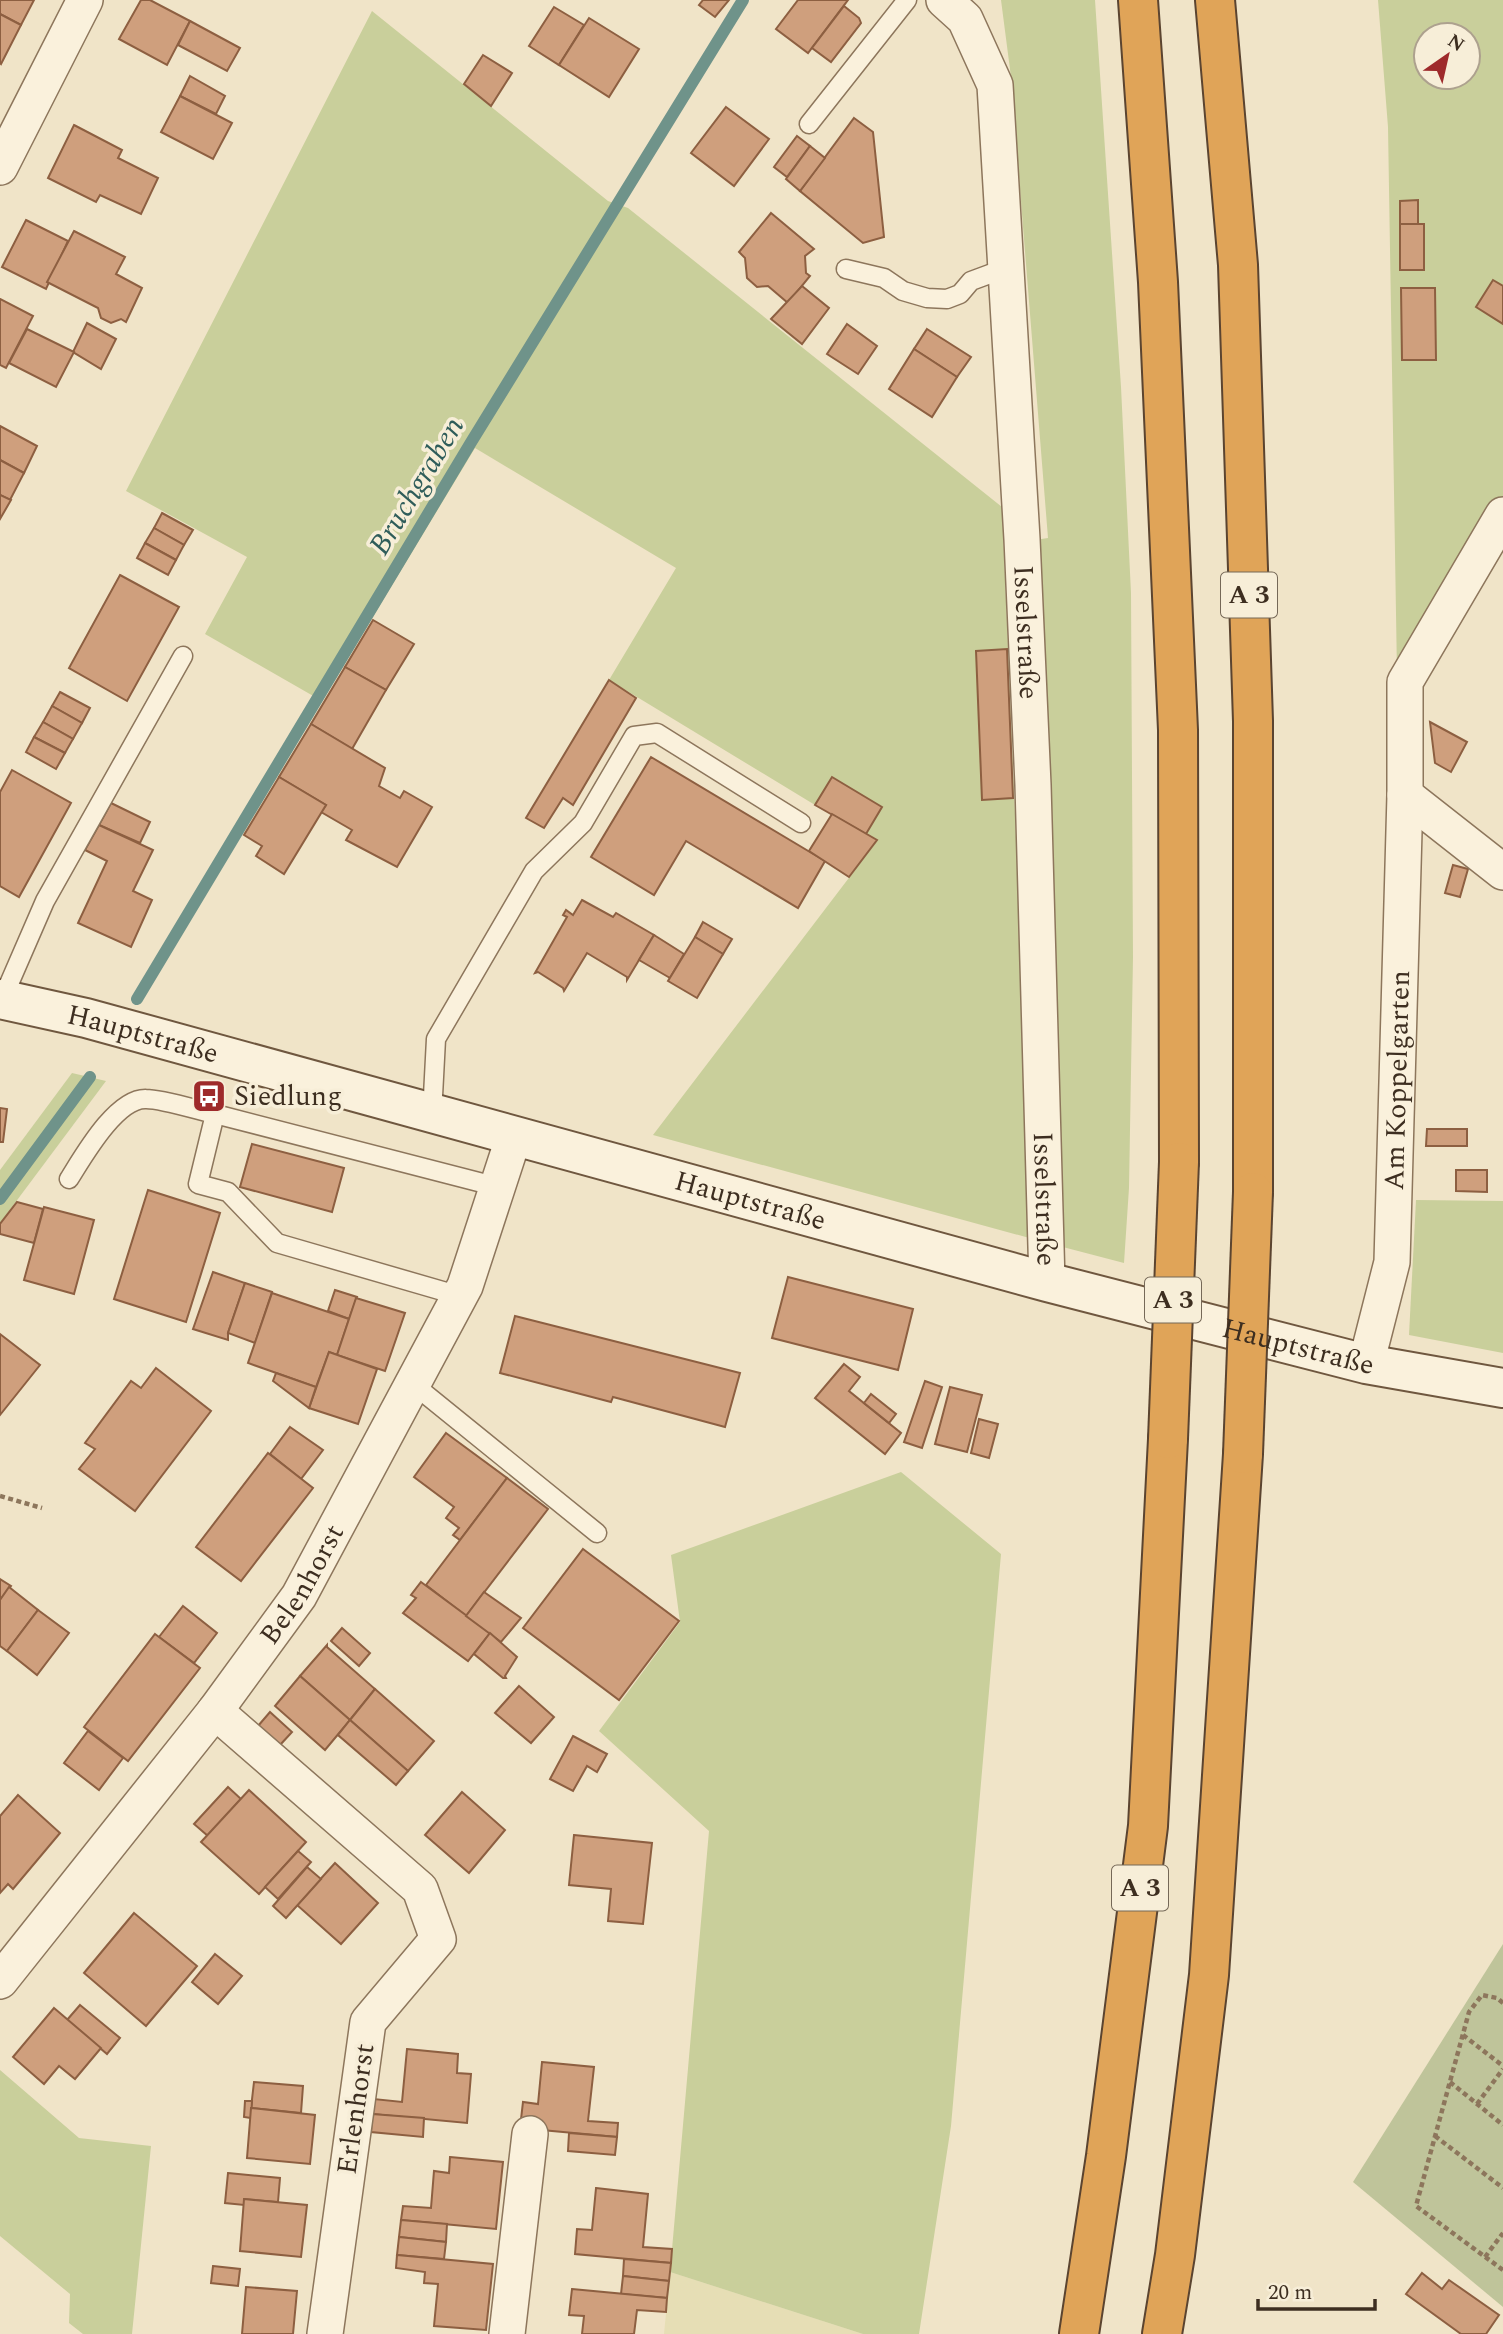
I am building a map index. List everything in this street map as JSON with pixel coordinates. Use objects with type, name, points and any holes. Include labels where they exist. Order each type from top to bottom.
[{"type":"highway","name":"A 3","points":[[1079,2334],[1106,2156],[1148,1826],[1179,1161],[1178,730],[1158,282],[1138,0]]},
{"type":"highway","name":"A 3","points":[[1162,2334],[1175,2255],[1209,1975],[1243,1454],[1253,1192],[1252,708],[1238,265],[1216,0]]},
{"type":"main road","name":"Hauptstraße","points":[[1,1000],[86,1018],[1047,1282],[1366,1364],[1503,1388]]},
{"type":"street","points":[[0,167],[85,0]]},
{"type":"street","name":"Isselstraße","points":[[944,0],[965,19],[995,85],[1022,539],[1032,771],[1047,1282]]},
{"type":"street","name":"Am Koppelgarten","points":[[1366,1364],[1392,1262],[1405,795],[1405,682],[1503,516]]},
{"type":"street","points":[[1405,795],[1503,872]]},
{"type":"street","name":"Belenhorst","points":[[0,1981],[215,1711],[299,1596],[460,1296],[514,1136]]},
{"type":"street","name":"Erlenhorst","points":[[215,1711],[420,1889],[438,1939],[368,2022],[326,2334]]},
{"type":"street","points":[[507,2334],[530,2134]]},
{"type":"lane","points":[[809,124],[907,0]]},
{"type":"lane","points":[[846,269],[884,278],[903,291],[927,298],[947,299],[960,294],[971,281],[1006,268]]},
{"type":"lane","points":[[1,1000],[45,901],[183,656]]},
{"type":"lane","points":[[432,1115],[436,1039],[534,871],[583,823],[634,736],[657,733],[801,823]]},
{"type":"lane","points":[[69,1179],[95,1136],[129,1103],[145,1098],[498,1187]]},
{"type":"lane","points":[[215,1114],[198,1184],[228,1192],[277,1243],[460,1296]]},
{"type":"lane","points":[[413,1384],[597,1533]]},
{"type":"path","points":[[0,1496],[42,1508]]},
{"type":"path","points":[[1503,2003],[1497,1998],[1482,1996],[1469,2012],[1416,2206],[1503,2270]]},
{"type":"path","points":[[1463,2035],[1503,2068],[1477,2104]]},
{"type":"path","points":[[1450,2082],[1503,2125]]},
{"type":"path","points":[[1435,2136],[1503,2188]]},
{"type":"path","points":[[1485,2257],[1503,2233]]},
{"type":"shaded area","points":[[670,2272],[863,2334],[664,2334]]},
{"type":"green space","points":[[1001,0],[1095,0],[1121,387],[1131,593],[1133,957],[1129,1188],[1124,1263],[1059,1246],[1035,540],[1048,538],[1011,77]]},
{"type":"green space","points":[[1378,0],[1503,0],[1503,496],[1397,674],[1388,127]]},
{"type":"green space","points":[[372,11],[608,201],[628,208],[1002,507],[1033,1239],[653,1135],[877,841],[866,834],[882,807],[832,777],[815,805],[609,680],[676,568],[475,448],[322,701],[205,634],[247,557],[126,491]]},
{"type":"green space","points":[[72,1073],[106,1081],[0,1223],[0,1170]]},
{"type":"green space","points":[[1416,1200],[1503,1201],[1503,1353],[1409,1335]]},
{"type":"green space","points":[[901,1472],[1001,1554],[951,2126],[919,2334],[863,2334],[670,2272],[709,1831],[599,1731],[680,1622],[671,1555]]},
{"type":"green space","points":[[1503,1944],[1503,2307],[1353,2182]]},
{"type":"green space","points":[[0,2070],[79,2138],[151,2146],[132,2334],[83,2334],[69,2323],[70,2294],[0,2236]]},
{"type":"building","points":[[0,0],[34,0],[21,25],[0,14]]},
{"type":"building","points":[[141,0],[150,0],[190,21],[167,65],[119,39]]},
{"type":"building","points":[[703,0],[729,0],[715,17],[699,5]]},
{"type":"building","points":[[798,0],[848,0],[808,53],[776,29]]},
{"type":"building","points":[[844,6],[859,18],[861,23],[831,62],[812,48]]},
{"type":"building","points":[[554,7],[584,25],[559,65],[529,46]]},
{"type":"building","points":[[0,14],[21,25],[1,64],[0,63]]},
{"type":"building","points":[[589,18],[639,49],[609,97],[559,65]]},
{"type":"building","points":[[190,21],[240,48],[227,71],[178,45]]},
{"type":"building","points":[[483,55],[512,73],[491,106],[464,84]]},
{"type":"building","points":[[190,76],[225,96],[216,114],[180,96]]},
{"type":"building","points":[[180,96],[232,123],[213,159],[161,132]]},
{"type":"building","points":[[726,107],[769,139],[734,186],[691,153]]},
{"type":"building","points":[[854,118],[873,132],[884,237],[863,243],[800,191]]},
{"type":"building","points":[[74,125],[122,150],[118,158],[158,178],[141,214],[100,195],[96,202],[48,178]]},
{"type":"building","points":[[797,136],[810,146],[787,177],[774,167]]},
{"type":"building","points":[[810,146],[825,158],[800,191],[786,179]]},
{"type":"building","points":[[1418,200],[1418,224],[1400,224],[1400,201]]},
{"type":"building","points":[[771,213],[814,249],[805,256],[806,273],[810,276],[788,303],[768,286],[757,287],[747,278],[745,258],[739,252]]},
{"type":"building","points":[[26,220],[68,241],[46,289],[2,267]]},
{"type":"building","points":[[1400,224],[1424,224],[1424,270],[1400,270]]},
{"type":"building","points":[[74,231],[125,257],[116,274],[142,288],[126,322],[121,319],[111,323],[101,318],[98,308],[47,282]]},
{"type":"building","points":[[1493,280],[1503,286],[1503,324],[1476,307]]},
{"type":"building","points":[[802,286],[829,308],[802,344],[771,319]]},
{"type":"building","points":[[1401,288],[1435,288],[1436,360],[1402,360]]},
{"type":"building","points":[[0,299],[33,316],[6,368],[0,365]]},
{"type":"building","points":[[87,323],[116,339],[101,369],[73,352]]},
{"type":"building","points":[[847,324],[877,346],[858,374],[827,354]]},
{"type":"building","points":[[27,329],[74,352],[56,387],[9,363]]},
{"type":"building","points":[[927,329],[971,357],[957,377],[914,349]]},
{"type":"building","points":[[914,349],[957,377],[932,417],[889,389]]},
{"type":"building","points":[[0,426],[37,446],[24,473],[0,460]]},
{"type":"building","points":[[0,460],[24,473],[10,500],[0,495]]},
{"type":"building","points":[[0,495],[11,500],[0,519]]},
{"type":"building","points":[[162,513],[193,530],[184,545],[154,528]]},
{"type":"building","points":[[154,528],[184,545],[176,560],[145,543]]},
{"type":"building","points":[[145,543],[176,560],[168,575],[137,558]]},
{"type":"building","points":[[120,575],[179,607],[127,701],[69,668]]},
{"type":"building","points":[[373,620],[414,644],[386,690],[345,667]]},
{"type":"building","points":[[1007,649],[1013,798],[982,800],[976,651]]},
{"type":"building","points":[[345,667],[386,690],[352,749],[311,724]]},
{"type":"building","points":[[609,680],[636,698],[573,805],[563,798],[544,828],[526,818]]},
{"type":"building","points":[[60,692],[90,708],[82,723],[52,706]]},
{"type":"building","points":[[52,706],[82,723],[73,739],[43,722]]},
{"type":"building","points":[[43,722],[73,739],[65,753],[34,737]]},
{"type":"building","points":[[1430,722],[1467,742],[1451,772],[1435,763]]},
{"type":"building","points":[[311,724],[385,768],[379,786],[400,798],[404,791],[432,807],[397,867],[346,840],[352,830],[321,812],[326,805],[279,777]]},
{"type":"building","points":[[34,737],[65,753],[56,769],[26,752]]},
{"type":"building","points":[[651,757],[825,861],[798,908],[686,841],[654,895],[591,857]]},
{"type":"building","points":[[12,770],[71,803],[19,897],[0,886],[0,792]]},
{"type":"building","points":[[279,777],[326,805],[284,874],[256,856],[262,846],[244,835]]},
{"type":"building","points":[[832,777],[882,807],[866,834],[815,805]]},
{"type":"building","points":[[111,803],[150,822],[140,843],[99,825]]},
{"type":"building","points":[[832,814],[877,840],[849,877],[809,851]]},
{"type":"building","points":[[99,825],[153,850],[133,891],[152,900],[131,947],[78,923],[107,861],[85,850]]},
{"type":"building","points":[[1453,865],[1468,869],[1460,897],[1445,893]]},
{"type":"building","points":[[582,900],[613,917],[616,913],[654,935],[627,980],[627,977],[587,953],[564,991],[538,972],[535,973],[567,917],[563,915],[566,910],[573,915]]},
{"type":"building","points":[[703,922],[732,939],[723,954],[695,937]]},
{"type":"building","points":[[654,935],[684,954],[670,978],[639,960]]},
{"type":"building","points":[[695,937],[723,954],[697,998],[668,981]]},
{"type":"building","points":[[0,1108],[7,1109],[3,1142],[0,1142]]},
{"type":"building","points":[[1427,1129],[1467,1129],[1467,1146],[1426,1146]]},
{"type":"building","points":[[252,1144],[344,1168],[332,1212],[240,1187]]},
{"type":"building","points":[[1456,1170],[1487,1170],[1487,1192],[1456,1191]]},
{"type":"building","points":[[148,1190],[220,1213],[186,1322],[114,1299]]},
{"type":"building","points":[[17,1202],[43,1209],[34,1243],[0,1234],[0,1224]]},
{"type":"building","points":[[44,1207],[94,1220],[74,1294],[24,1280]]},
{"type":"building","points":[[213,1272],[245,1283],[228,1340],[193,1329]]},
{"type":"building","points":[[788,1277],[913,1309],[898,1370],[772,1338]]},
{"type":"building","points":[[245,1283],[272,1292],[255,1343],[228,1333]]},
{"type":"building","points":[[335,1290],[357,1297],[349,1319],[328,1311]]},
{"type":"building","points":[[272,1293],[349,1319],[337,1355],[329,1352],[316,1387],[248,1363]]},
{"type":"building","points":[[356,1298],[405,1313],[385,1371],[337,1355]]},
{"type":"building","points":[[515,1316],[740,1373],[725,1427],[613,1397],[611,1402],[500,1373]]},
{"type":"building","points":[[0,1334],[40,1365],[0,1415]]},
{"type":"building","points":[[329,1352],[377,1369],[358,1424],[309,1408]]},
{"type":"building","points":[[844,1364],[860,1377],[849,1391],[901,1433],[885,1454],[815,1398]]},
{"type":"building","points":[[156,1368],[211,1411],[135,1511],[79,1469],[95,1449],[85,1443],[131,1381],[141,1388]]},
{"type":"building","points":[[276,1373],[316,1387],[309,1408],[273,1381]]},
{"type":"building","points":[[925,1381],[942,1387],[922,1448],[904,1442]]},
{"type":"building","points":[[950,1387],[982,1395],[967,1452],[935,1444]]},
{"type":"building","points":[[871,1394],[896,1414],[889,1423],[864,1403]]},
{"type":"building","points":[[979,1419],[998,1424],[989,1458],[971,1453]]},
{"type":"building","points":[[290,1427],[323,1450],[301,1479],[270,1454]]},
{"type":"building","points":[[446,1433],[507,1478],[460,1540],[453,1535],[459,1528],[446,1518],[454,1507],[414,1477]]},
{"type":"building","points":[[268,1453],[313,1488],[241,1581],[196,1547]]},
{"type":"building","points":[[507,1478],[548,1509],[466,1616],[426,1585]]},
{"type":"building","points":[[583,1549],[679,1621],[619,1700],[523,1628]]},
{"type":"building","points":[[0,1579],[11,1586],[0,1600]]},
{"type":"building","points":[[421,1582],[490,1633],[468,1661],[403,1613],[416,1598],[411,1595]]},
{"type":"building","points":[[9,1587],[38,1610],[7,1651],[0,1646],[0,1600]]},
{"type":"building","points":[[484,1592],[521,1618],[501,1642],[466,1616]]},
{"type":"building","points":[[183,1606],[217,1633],[194,1663],[159,1637]]},
{"type":"building","points":[[38,1610],[69,1633],[37,1675],[7,1651]]},
{"type":"building","points":[[342,1628],[370,1653],[359,1666],[331,1641]]},
{"type":"building","points":[[490,1633],[517,1657],[506,1678],[474,1654]]},
{"type":"building","points":[[155,1634],[200,1668],[128,1761],[84,1727]]},
{"type":"building","points":[[327,1645],[375,1689],[350,1720],[300,1676]]},
{"type":"building","points":[[300,1676],[350,1720],[325,1750],[275,1706]]},
{"type":"building","points":[[519,1686],[554,1717],[531,1743],[495,1713]]},
{"type":"building","points":[[375,1689],[434,1741],[408,1771],[350,1720]]},
{"type":"building","points":[[270,1712],[292,1732],[280,1745],[258,1726]]},
{"type":"building","points":[[350,1720],[408,1771],[396,1785],[338,1735]]},
{"type":"building","points":[[88,1731],[123,1758],[99,1790],[64,1763]]},
{"type":"building","points":[[573,1736],[607,1754],[597,1772],[587,1766],[573,1791],[550,1779]]},
{"type":"building","points":[[228,1787],[241,1799],[208,1836],[194,1824]]},
{"type":"building","points":[[249,1790],[306,1842],[259,1894],[201,1842]]},
{"type":"building","points":[[462,1792],[505,1830],[469,1873],[425,1835]]},
{"type":"building","points":[[18,1795],[60,1833],[13,1889],[8,1884],[0,1893],[0,1816]]},
{"type":"building","points":[[574,1835],[652,1843],[643,1924],[608,1921],[611,1889],[569,1885]]},
{"type":"building","points":[[298,1851],[311,1862],[278,1899],[265,1887]]},
{"type":"building","points":[[335,1863],[378,1903],[341,1944],[297,1905]]},
{"type":"building","points":[[307,1867],[321,1879],[286,1918],[273,1906]]},
{"type":"building","points":[[134,1913],[197,1966],[146,2026],[84,1973]]},
{"type":"building","points":[[215,1954],[242,1976],[218,2004],[192,1982]]},
{"type":"building","points":[[80,2005],[120,2038],[107,2054],[67,2020]]},
{"type":"building","points":[[54,2008],[101,2048],[75,2079],[59,2066],[44,2084],[13,2057]]},
{"type":"building","points":[[407,2049],[458,2054],[457,2073],[471,2074],[467,2123],[372,2114],[374,2099],[402,2102]]},
{"type":"building","points":[[542,2062],[594,2067],[588,2121],[618,2123],[617,2137],[520,2128],[523,2102],[538,2104]]},
{"type":"building","points":[[254,2082],[303,2086],[301,2113],[251,2108]]},
{"type":"building","points":[[245,2101],[252,2101],[251,2118],[244,2117]]},
{"type":"building","points":[[251,2108],[315,2115],[310,2164],[247,2158]]},
{"type":"building","points":[[372,2114],[424,2118],[423,2137],[371,2132]]},
{"type":"building","points":[[569,2133],[617,2137],[615,2155],[568,2151]]},
{"type":"building","points":[[450,2157],[503,2162],[496,2229],[401,2220],[403,2206],[431,2208],[434,2171],[449,2173]]},
{"type":"building","points":[[228,2173],[280,2178],[278,2202],[244,2199],[244,2205],[225,2203]]},
{"type":"building","points":[[596,2188],[648,2194],[643,2247],[672,2249],[671,2263],[575,2254],[577,2229],[592,2230]]},
{"type":"building","points":[[244,2199],[307,2205],[301,2257],[240,2251]]},
{"type":"building","points":[[401,2220],[447,2224],[446,2242],[399,2237]]},
{"type":"building","points":[[399,2237],[446,2242],[444,2259],[397,2255]]},
{"type":"building","points":[[397,2255],[493,2264],[486,2330],[434,2326],[438,2284],[424,2283],[425,2272],[396,2268]]},
{"type":"building","points":[[624,2259],[671,2263],[669,2281],[623,2276]]},
{"type":"building","points":[[213,2266],[240,2269],[238,2286],[211,2283]]},
{"type":"building","points":[[1422,2273],[1442,2289],[1449,2280],[1499,2315],[1486,2334],[1461,2334],[1406,2294]]},
{"type":"building","points":[[623,2276],[669,2281],[667,2298],[621,2294]]},
{"type":"building","points":[[246,2287],[297,2291],[293,2334],[242,2334]]},
{"type":"building","points":[[572,2289],[667,2298],[666,2312],[637,2310],[634,2334],[582,2334],[584,2316],[569,2315]]},
{"type":"waterway","name":"Bruchgraben","points":[[137,999],[470,444],[743,0]]},
{"type":"waterway","name":"Bruchgraben","points":[[0,1199],[90,1077]]},
{"type":"place","name":"Siedlung","points":[[209,1096]]}]
